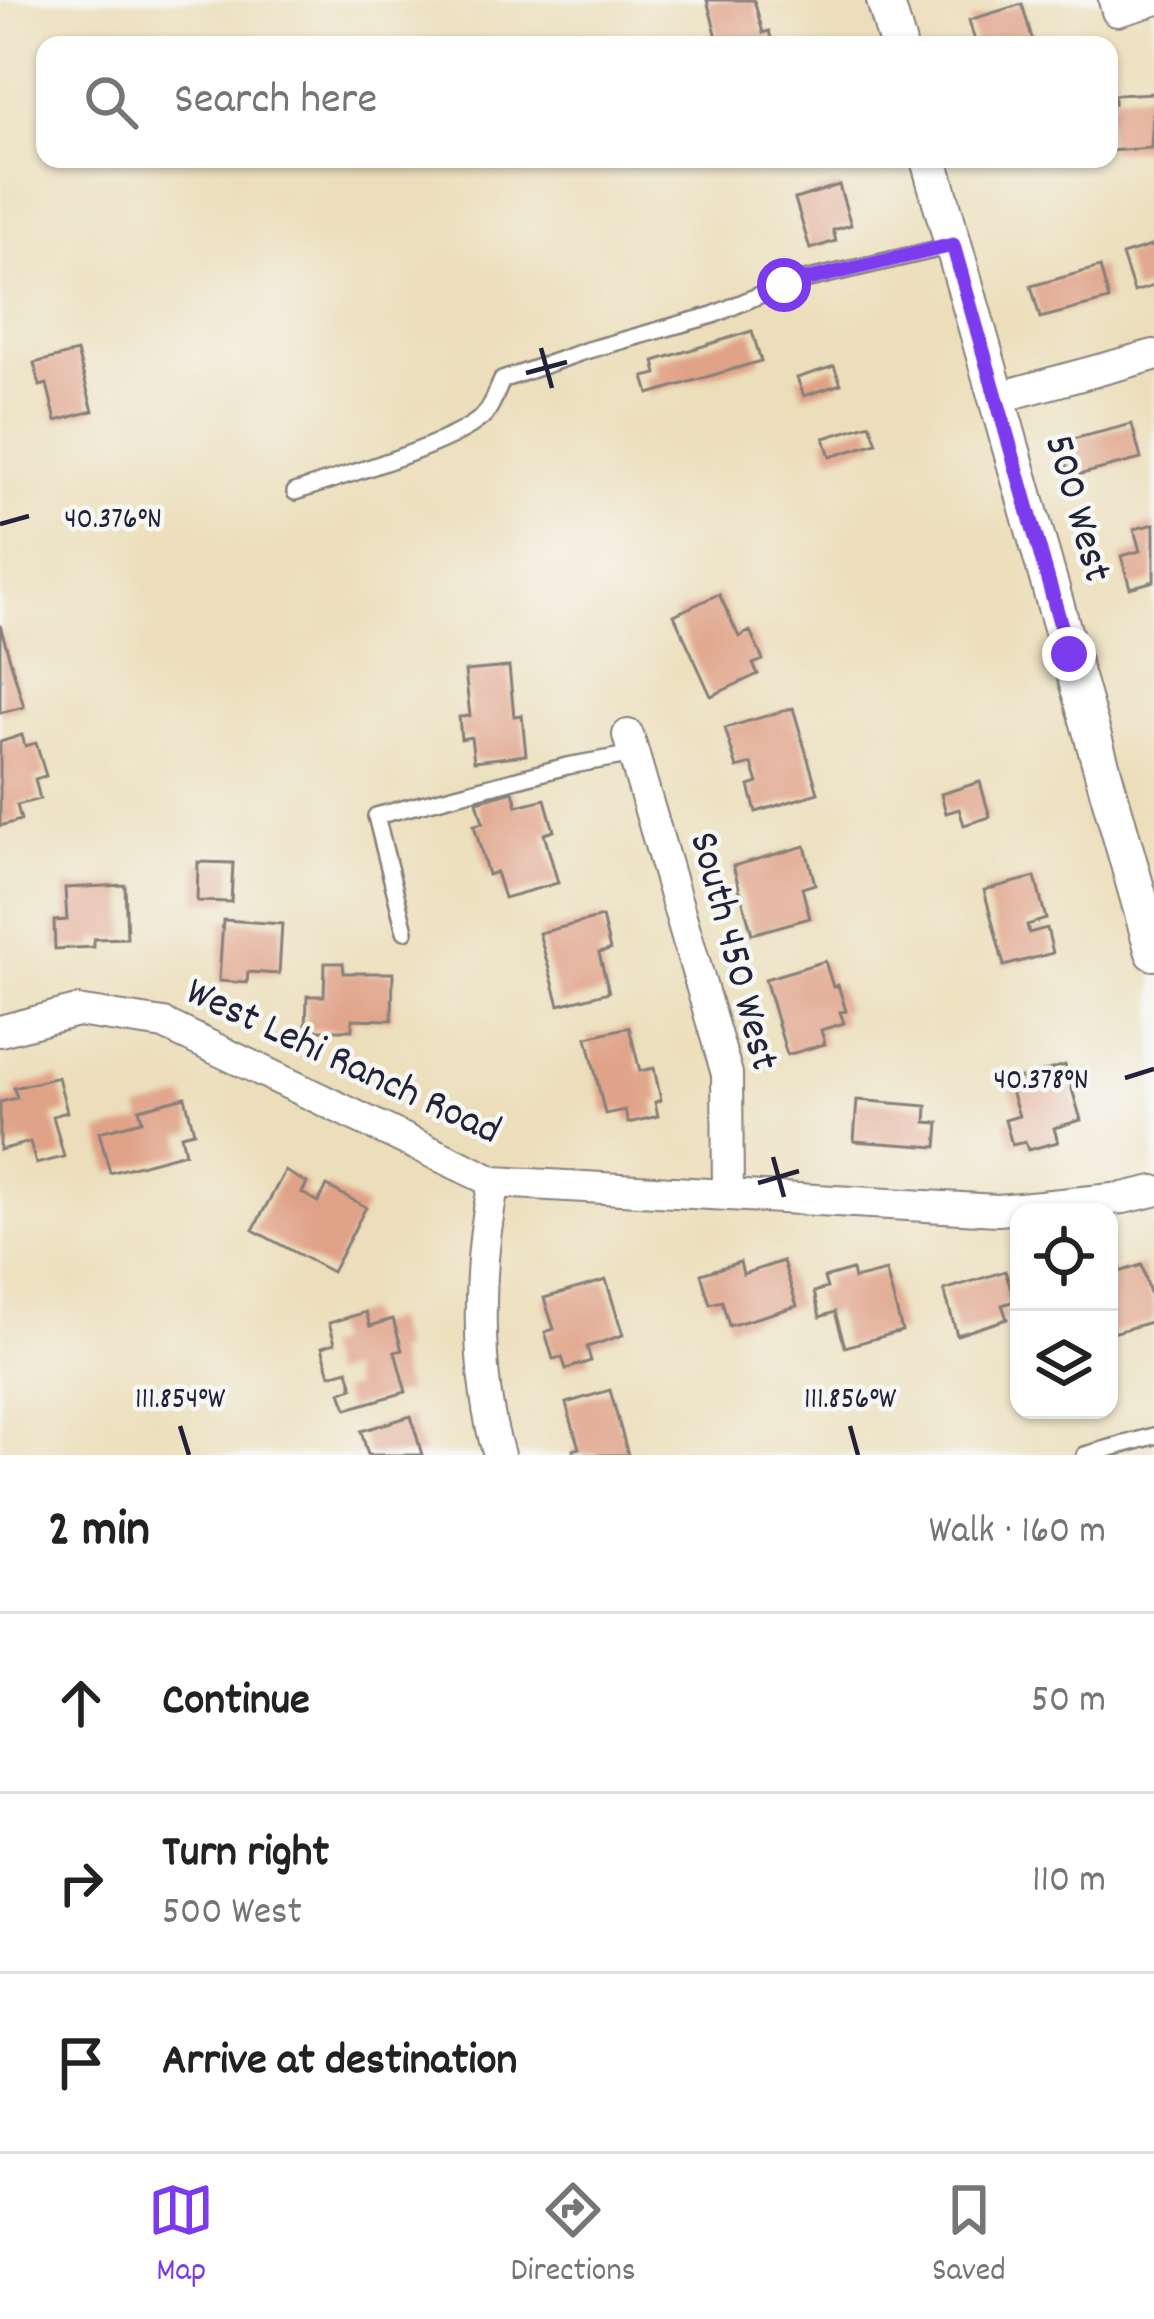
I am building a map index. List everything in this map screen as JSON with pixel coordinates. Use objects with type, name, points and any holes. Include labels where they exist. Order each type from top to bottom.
[{"type":"street","points":[[885,0],[895,36]]},
{"type":"street","points":[[1115,5],[1154,0]]},
{"type":"street","name":"500 West","points":[[932,168],[1154,952]]},
{"type":"street","points":[[996,398],[1154,355]]},
{"type":"street","name":"South 450 West","points":[[631,745],[727,1074],[728,1193]]},
{"type":"street","name":"West Lehi Ranch Road","points":[[0,1031],[77,1011],[164,1024],[494,1182],[998,1210],[1154,1191]]},
{"type":"street","points":[[494,1182],[480,1306],[489,1421],[499,1455]]},
{"type":"lane","points":[[296,492],[468,429],[487,412],[502,380],[713,315],[784,285],[953,245]]},
{"type":"lane","points":[[405,931],[376,816],[631,745]]},
{"type":"lane","points":[[1085,1455],[1154,1436]]},
{"type":"building","points":[[707,0],[754,0],[763,33],[769,31],[770,36],[717,36]]},
{"type":"building","points":[[1022,4],[1031,36],[973,36],[969,20]]},
{"type":"building","points":[[1154,93],[1151,148],[1118,150],[1118,95]]},
{"type":"building","points":[[839,185],[851,225],[833,230],[836,241],[810,249],[795,199]]},
{"type":"building","points":[[1154,245],[1154,286],[1134,292],[1122,255]]},
{"type":"building","points":[[1100,267],[1109,300],[1040,318],[1031,286]]},
{"type":"building","points":[[752,331],[761,361],[649,394],[644,377],[657,374],[654,361]]},
{"type":"building","points":[[77,352],[93,411],[56,421],[47,384],[40,386],[34,363]]},
{"type":"building","points":[[834,366],[841,384],[804,396],[797,378]]},
{"type":"building","points":[[870,424],[877,443],[830,457],[824,438]]},
{"type":"building","points":[[1132,424],[1141,459],[1070,477],[1061,442]]},
{"type":"building","points":[[1154,524],[1154,581],[1130,588],[1121,556],[1140,551],[1134,529]]},
{"type":"building","points":[[719,594],[739,637],[750,631],[763,660],[753,664],[758,674],[711,696],[674,615]]},
{"type":"building","points":[[0,625],[24,707],[0,713]]},
{"type":"building","points":[[509,667],[514,716],[522,715],[526,755],[474,761],[471,737],[461,739],[459,717],[470,716],[465,671]]},
{"type":"building","points":[[793,708],[818,793],[756,812],[749,786],[758,783],[752,764],[737,768],[725,728]]},
{"type":"building","points":[[22,735],[25,746],[36,743],[46,776],[35,779],[40,799],[17,805],[21,820],[0,826],[0,742]]},
{"type":"building","points":[[980,782],[990,817],[964,825],[959,809],[946,813],[941,794]]},
{"type":"building","points":[[513,791],[517,806],[545,799],[554,831],[544,834],[558,883],[504,898],[496,872],[488,875],[474,825],[483,823],[477,801]]},
{"type":"building","points":[[805,846],[815,884],[802,888],[810,918],[752,934],[733,866]]},
{"type":"building","points":[[198,862],[233,863],[231,902],[197,901]]},
{"type":"building","points":[[1035,877],[1046,919],[1027,925],[1029,933],[1047,928],[1053,953],[1004,966],[984,890]]},
{"type":"building","points":[[125,885],[127,938],[94,939],[94,947],[55,949],[54,921],[67,920],[65,888]]},
{"type":"building","points":[[602,917],[610,950],[599,953],[609,992],[559,1005],[539,933]]},
{"type":"building","points":[[223,920],[282,924],[279,974],[248,972],[247,983],[219,981]]},
{"type":"building","points":[[825,961],[846,1011],[840,1012],[844,1023],[821,1030],[825,1044],[787,1055],[765,979]]},
{"type":"building","points":[[325,963],[343,963],[344,973],[393,973],[392,1020],[352,1019],[352,1030],[306,1030],[307,996],[324,996]]},
{"type":"building","points":[[629,1027],[640,1071],[654,1068],[661,1100],[655,1102],[658,1116],[628,1123],[625,1110],[605,1114],[587,1037]]},
{"type":"building","points":[[1065,1065],[1081,1120],[1054,1128],[1058,1142],[1028,1150],[1025,1142],[1012,1145],[1005,1120],[1019,1116],[1008,1082]]},
{"type":"building","points":[[58,1077],[67,1112],[53,1116],[64,1157],[36,1164],[30,1142],[0,1150],[0,1102],[17,1098],[14,1088]]},
{"type":"building","points":[[185,1097],[194,1132],[181,1135],[185,1153],[110,1173],[99,1132],[142,1121],[139,1109]]},
{"type":"building","points":[[857,1100],[927,1106],[926,1122],[939,1123],[937,1147],[854,1141]]},
{"type":"building","points":[[285,1171],[307,1183],[302,1193],[318,1202],[327,1186],[366,1207],[332,1272],[253,1230]]},
{"type":"building","points":[[783,1261],[797,1306],[729,1326],[722,1301],[710,1304],[701,1274],[740,1262],[743,1274]]},
{"type":"building","points":[[1142,1265],[1154,1321],[1118,1331],[1118,1272]]},
{"type":"building","points":[[852,1270],[854,1279],[886,1271],[902,1331],[845,1347],[835,1312],[820,1317],[814,1292],[827,1288],[824,1278]]},
{"type":"building","points":[[1005,1271],[1010,1303],[1002,1305],[1007,1319],[957,1335],[944,1290]]},
{"type":"building","points":[[606,1280],[623,1335],[587,1347],[591,1361],[566,1369],[562,1357],[553,1359],[545,1332],[554,1329],[544,1298]]},
{"type":"building","points":[[366,1312],[370,1326],[393,1319],[402,1350],[395,1352],[406,1392],[347,1409],[341,1392],[353,1388],[348,1370],[330,1375],[322,1347],[335,1343],[329,1323]]},
{"type":"building","points":[[610,1390],[628,1455],[574,1455],[573,1450],[579,1448],[566,1403]]},
{"type":"building","points":[[411,1416],[422,1455],[368,1455],[361,1431]]},
{"type":"route","points":[[784,285],[953,245],[1069,654]]}]
